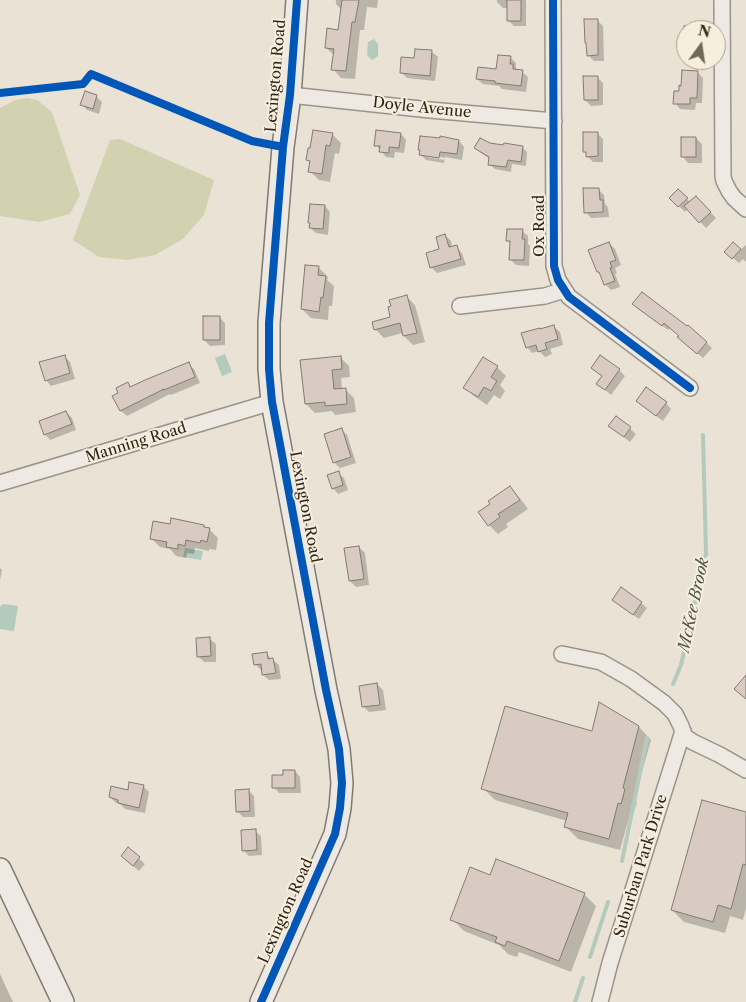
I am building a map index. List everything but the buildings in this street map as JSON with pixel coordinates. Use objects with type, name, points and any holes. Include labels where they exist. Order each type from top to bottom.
[{"type":"street","name":"Lexington Road","points":[[261,1002],[335,834],[342,783],[339,749],[326,690],[272,402],[269,369],[268,323],[283,147],[290,95],[297,0]]},
{"type":"street","name":"Ox Road","points":[[552,0],[554,266],[558,280],[569,297],[690,388]]},
{"type":"street","points":[[722,0],[723,176],[729,191],[746,209]]},
{"type":"street","name":"Doyle Avenue","points":[[290,95],[554,121]]},
{"type":"street","points":[[460,306],[545,296],[564,290]]},
{"type":"street","name":"Manning Road","points":[[0,484],[272,402]]},
{"type":"street","points":[[562,654],[601,662],[631,679],[664,703],[675,714],[684,736],[746,770]]},
{"type":"street","name":"Suburban Park Drive","points":[[600,1002],[610,963],[683,731]]},
{"type":"street","points":[[0,869],[64,1002]]},
{"type":"shaded area","points":[[374,39],[378,44],[378,56],[372,60],[367,55],[368,42]]},
{"type":"shaded area","points":[[27,98],[37,100],[52,112],[80,195],[70,214],[39,222],[0,216],[0,108],[16,100]]},
{"type":"shaded area","points":[[120,139],[214,180],[204,215],[183,239],[155,255],[127,260],[99,257],[73,240],[110,140]]},
{"type":"shaded area","points":[[225,354],[232,372],[222,376],[215,358]]},
{"type":"shaded area","points":[[185,548],[203,551],[201,560],[183,557]]},
{"type":"shaded area","points":[[3,604],[18,606],[14,631],[0,629],[0,607]]},
{"type":"waterway","name":"McKee Brook","points":[[673,684],[681,665],[706,554],[703,435]]},
{"type":"waterway","name":"McKee Brook","points":[[622,861],[647,738]]},
{"type":"waterway","name":"McKee Brook","points":[[590,957],[608,902]]},
{"type":"waterway","name":"McKee Brook","points":[[575,1002],[583,978]]},
{"type":"cycle path","points":[[261,1002],[335,834],[342,783],[339,749],[326,690],[272,402],[269,369],[269,323],[297,0]]},
{"type":"cycle path","points":[[553,0],[554,266],[558,280],[569,297],[690,388]]},
{"type":"cycle path","points":[[0,93],[83,84],[91,74],[252,141],[283,147]]}]
